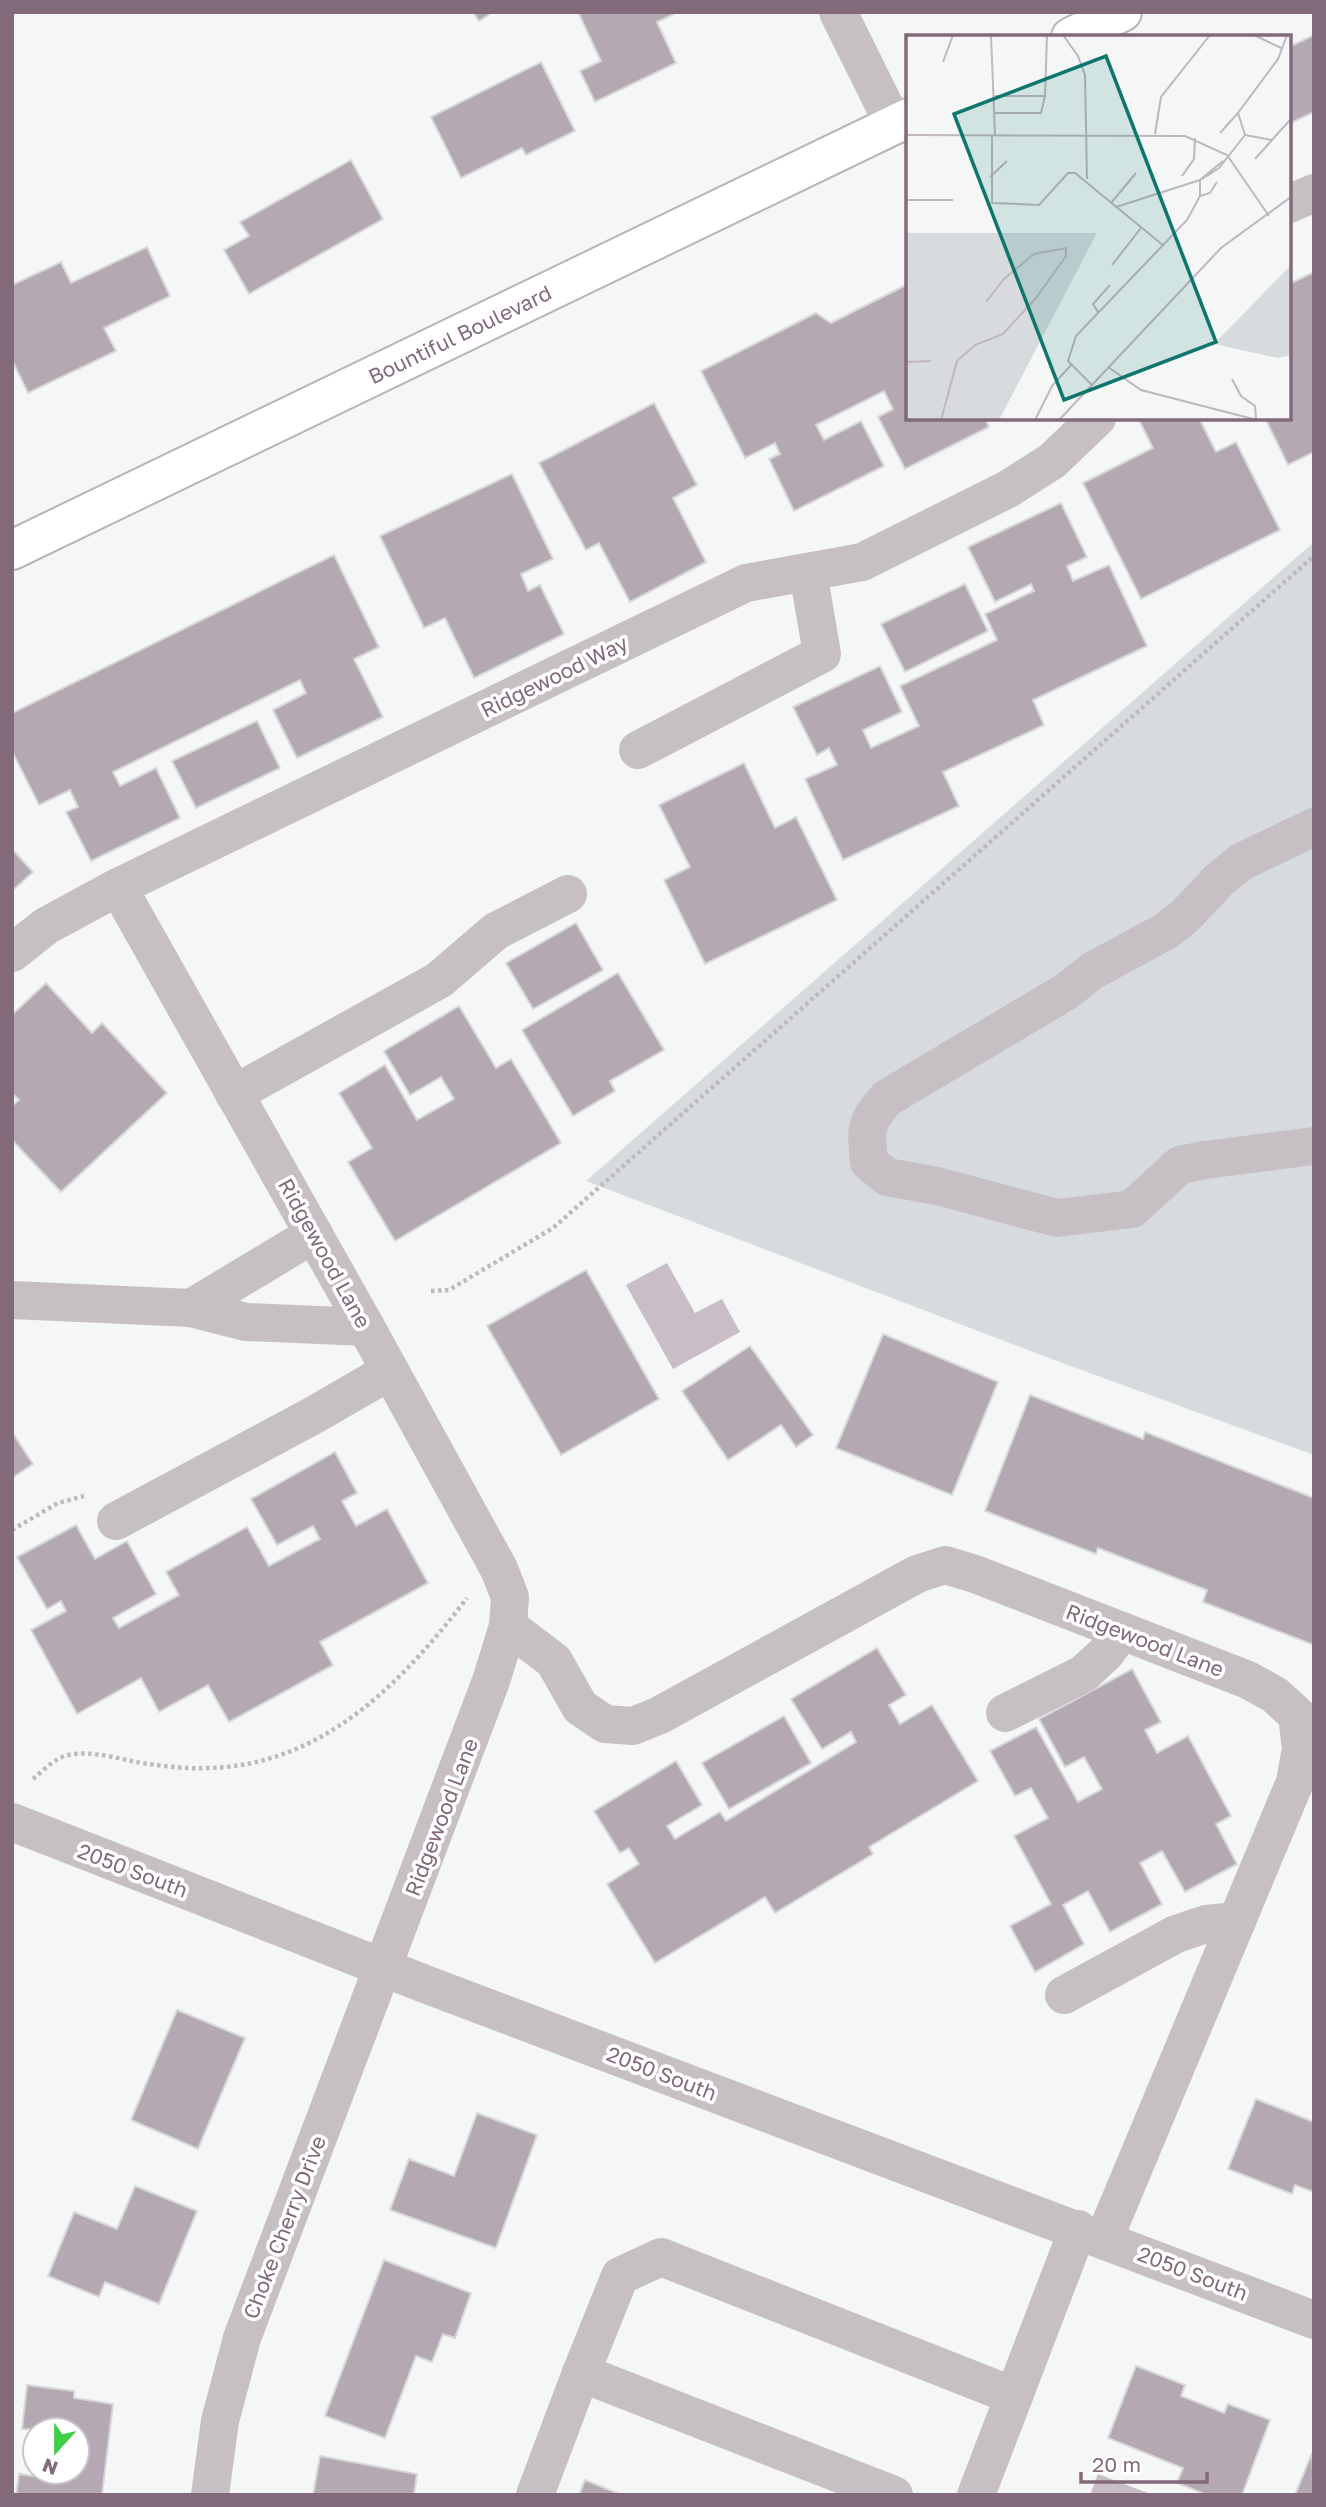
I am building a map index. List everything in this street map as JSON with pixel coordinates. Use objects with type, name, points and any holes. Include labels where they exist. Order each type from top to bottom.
[{"type":"main road","points":[[1076,35],[1122,12]]},
{"type":"main road","name":"Bountiful Boulevard","points":[[12,550],[901,121]]},
{"type":"street","points":[[838,12],[901,121]]},
{"type":"street","points":[[1291,203],[1314,193]]},
{"type":"street","name":"Ridgewood Way","points":[[12,953],[46,926],[118,887],[746,583],[862,562],[1008,489],[1052,461],[1095,420]]},
{"type":"street","points":[[638,750],[822,654],[808,572]]},
{"type":"street","points":[[1314,827],[1241,862],[1166,931],[1092,971],[1067,990],[887,1098],[869,1119],[867,1139],[869,1162],[887,1177],[937,1186],[1057,1218],[1132,1209],[1180,1165],[1314,1146]]},
{"type":"street","name":"Ridgewood Lane","points":[[118,887],[366,1327],[499,1569],[510,1597],[508,1626],[491,1681],[383,1967]]},
{"type":"street","points":[[234,1094],[439,980],[496,931],[568,894]]},
{"type":"street","points":[[191,1308],[314,1234]]},
{"type":"street","points":[[12,1300],[191,1308],[246,1322],[366,1327]]},
{"type":"street","points":[[116,1521],[314,1415],[390,1371]]},
{"type":"street","name":"Ridgewood Lane","points":[[508,1626],[554,1661],[580,1707],[604,1724],[634,1726],[660,1715],[917,1574],[945,1565],[975,1574],[1248,1680],[1275,1695],[1297,1716],[1301,1749],[1295,1782],[1237,1921],[1014,2396],[976,2495]]},
{"type":"street","points":[[1004,1713],[1083,1674],[1105,1654],[1122,1631]]},
{"type":"street","name":"2050 South","points":[[12,1822],[383,1967],[1314,2320]]},
{"type":"street","points":[[1064,1995],[1176,1934],[1206,1924],[1237,1921]]},
{"type":"street","name":"Choke Cherry Drive","points":[[210,2495],[220,2421],[242,2338],[383,1967]]},
{"type":"street","points":[[535,2495],[620,2276],[661,2257],[1014,2396]]},
{"type":"street","points":[[581,2373],[894,2495]]},
{"type":"path","points":[[431,1291],[449,1290],[553,1228],[1314,556]]},
{"type":"path","points":[[33,1779],[66,1755],[85,1753],[153,1765],[207,1768],[275,1758],[313,1742],[353,1717],[400,1678],[435,1640],[470,1594],[499,1569]]},
{"type":"shaded area","points":[[1314,542],[1314,1455],[1049,1358],[586,1181]]},
{"type":"shaded area","points":[[667,1263],[695,1313],[722,1299],[740,1332],[673,1369],[626,1285]]},
{"type":"shaded area","points":[[1098,2474],[1153,2495],[1090,2495]]},
{"type":"building","points":[[473,12],[493,12],[479,21]]},
{"type":"building","points":[[578,12],[678,12],[657,22],[676,63],[595,102],[580,71],[601,61]]},
{"type":"building","points":[[1314,35],[1314,112],[1291,123],[1291,46]]},
{"type":"building","points":[[541,62],[575,131],[526,155],[522,148],[461,178],[431,117]]},
{"type":"building","points":[[351,160],[383,219],[249,294],[224,250],[249,236],[240,222]]},
{"type":"building","points":[[147,247],[170,296],[104,328],[116,351],[28,393],[12,360],[12,285],[61,262],[71,283]]},
{"type":"building","points":[[1314,272],[1314,452],[1288,465],[1266,420],[1291,420],[1291,283]]},
{"type":"building","points":[[906,285],[906,420],[986,420],[989,427],[905,469],[878,417],[893,409],[884,391],[816,425],[824,440],[861,421],[884,466],[794,511],[769,459],[780,454],[775,443],[745,458],[701,371],[816,313],[831,323]]},
{"type":"building","points":[[654,403],[697,485],[673,498],[706,562],[630,602],[599,543],[586,550],[539,463]]},
{"type":"building","points":[[1139,420],[1200,420],[1216,452],[1236,442],[1280,530],[1141,599],[1083,483],[1153,448]]},
{"type":"building","points":[[512,474],[553,559],[521,574],[528,591],[540,585],[564,634],[474,678],[445,618],[424,628],[380,536]]},
{"type":"building","points":[[1061,503],[1087,557],[1067,566],[1073,581],[1109,565],[1147,646],[1033,700],[1044,725],[943,772],[959,806],[843,860],[805,779],[837,765],[829,748],[817,755],[793,707],[880,666],[902,712],[863,730],[871,748],[919,726],[900,686],[997,640],[985,614],[1034,591],[1031,584],[995,602],[968,547]]},
{"type":"building","points":[[334,555],[379,647],[354,659],[383,717],[297,758],[273,710],[306,693],[300,680],[113,772],[120,786],[156,768],[180,818],[91,861],[66,812],[78,807],[70,790],[39,805],[12,751],[12,713]]},
{"type":"building","points":[[965,584],[988,631],[905,672],[881,624]]},
{"type":"building","points":[[257,721],[280,768],[196,808],[172,761]]},
{"type":"building","points":[[744,763],[775,828],[796,817],[837,900],[705,964],[664,880],[690,867],[659,805]]},
{"type":"building","points":[[12,849],[33,872],[12,891]]},
{"type":"building","points":[[576,923],[603,970],[533,1009],[506,963]]},
{"type":"building","points":[[618,973],[664,1050],[610,1081],[615,1091],[573,1116],[522,1030]]},
{"type":"building","points":[[46,983],[92,1033],[102,1023],[167,1093],[61,1192],[12,1140],[12,1106],[19,1100],[12,1093],[12,1015]]},
{"type":"building","points":[[459,1006],[496,1068],[511,1059],[561,1143],[395,1241],[348,1162],[372,1148],[339,1093],[385,1065],[417,1120],[454,1099],[441,1077],[410,1095],[384,1051]]},
{"type":"building","points":[[586,1270],[659,1399],[561,1455],[487,1326]]},
{"type":"building","points":[[883,1334],[998,1382],[952,1495],[836,1448]]},
{"type":"building","points":[[750,1346],[813,1435],[796,1447],[781,1425],[728,1460],[682,1391]]},
{"type":"building","points":[[1030,1395],[1143,1439],[1145,1432],[1314,1498],[1314,1645],[1203,1602],[1207,1590],[1098,1548],[1096,1554],[985,1511]]},
{"type":"building","points":[[12,1432],[33,1464],[12,1478]]},
{"type":"building","points":[[335,1452],[357,1493],[342,1501],[356,1526],[387,1509],[428,1583],[320,1642],[333,1665],[229,1722],[208,1685],[159,1712],[141,1678],[77,1714],[31,1630],[66,1611],[61,1601],[47,1609],[17,1557],[76,1525],[95,1559],[127,1541],[156,1594],[113,1618],[119,1628],[179,1595],[166,1572],[247,1527],[269,1566],[320,1539],[313,1526],[277,1545],[251,1499]]},
{"type":"building","points":[[877,1648],[906,1695],[889,1705],[900,1724],[932,1705],[978,1781],[869,1847],[873,1854],[775,1913],[765,1897],[655,1963],[607,1884],[639,1864],[629,1848],[620,1853],[594,1811],[676,1761],[702,1805],[667,1826],[675,1839],[720,1812],[726,1821],[856,1742],[851,1732],[822,1749],[791,1699]]},
{"type":"building","points":[[1132,1669],[1161,1722],[1145,1730],[1157,1753],[1188,1736],[1231,1816],[1216,1824],[1237,1864],[1185,1892],[1162,1851],[1140,1863],[1162,1904],[1110,1932],[1088,1891],[1063,1905],[1084,1944],[1035,1972],[1010,1926],[1051,1904],[1014,1836],[1048,1818],[1031,1788],[1015,1796],[990,1751],[1036,1727],[1078,1802],[1102,1789],[1084,1757],[1065,1767],[1039,1719]]},
{"type":"building","points":[[784,1716],[811,1763],[729,1809],[702,1763]]},
{"type":"building","points":[[177,2010],[245,2038],[198,2149],[131,2120]]},
{"type":"building","points":[[1256,2099],[1314,2122],[1314,2192],[1295,2185],[1292,2194],[1228,2169]]},
{"type":"building","points":[[477,2113],[537,2135],[496,2248],[390,2210],[409,2159],[454,2176]]},
{"type":"building","points":[[135,2186],[197,2211],[159,2304],[105,2282],[99,2297],[48,2276],[74,2212],[117,2229]]},
{"type":"building","points":[[384,2260],[471,2293],[455,2338],[443,2334],[432,2362],[416,2356],[385,2438],[325,2416]]},
{"type":"building","points":[[1136,2366],[1185,2385],[1181,2396],[1224,2413],[1228,2404],[1270,2420],[1242,2495],[1207,2495],[1177,2483],[1183,2468],[1108,2438]]},
{"type":"building","points":[[27,2385],[74,2391],[74,2398],[113,2404],[102,2495],[16,2495],[19,2474],[21,2486],[91,2486],[91,2416],[23,2416]]},
{"type":"building","points":[[1312,2453],[1314,2495],[1295,2495]]},
{"type":"building","points":[[320,2456],[417,2474],[414,2495],[313,2495]]},
{"type":"building","points":[[585,2480],[622,2495],[579,2495]]}]
